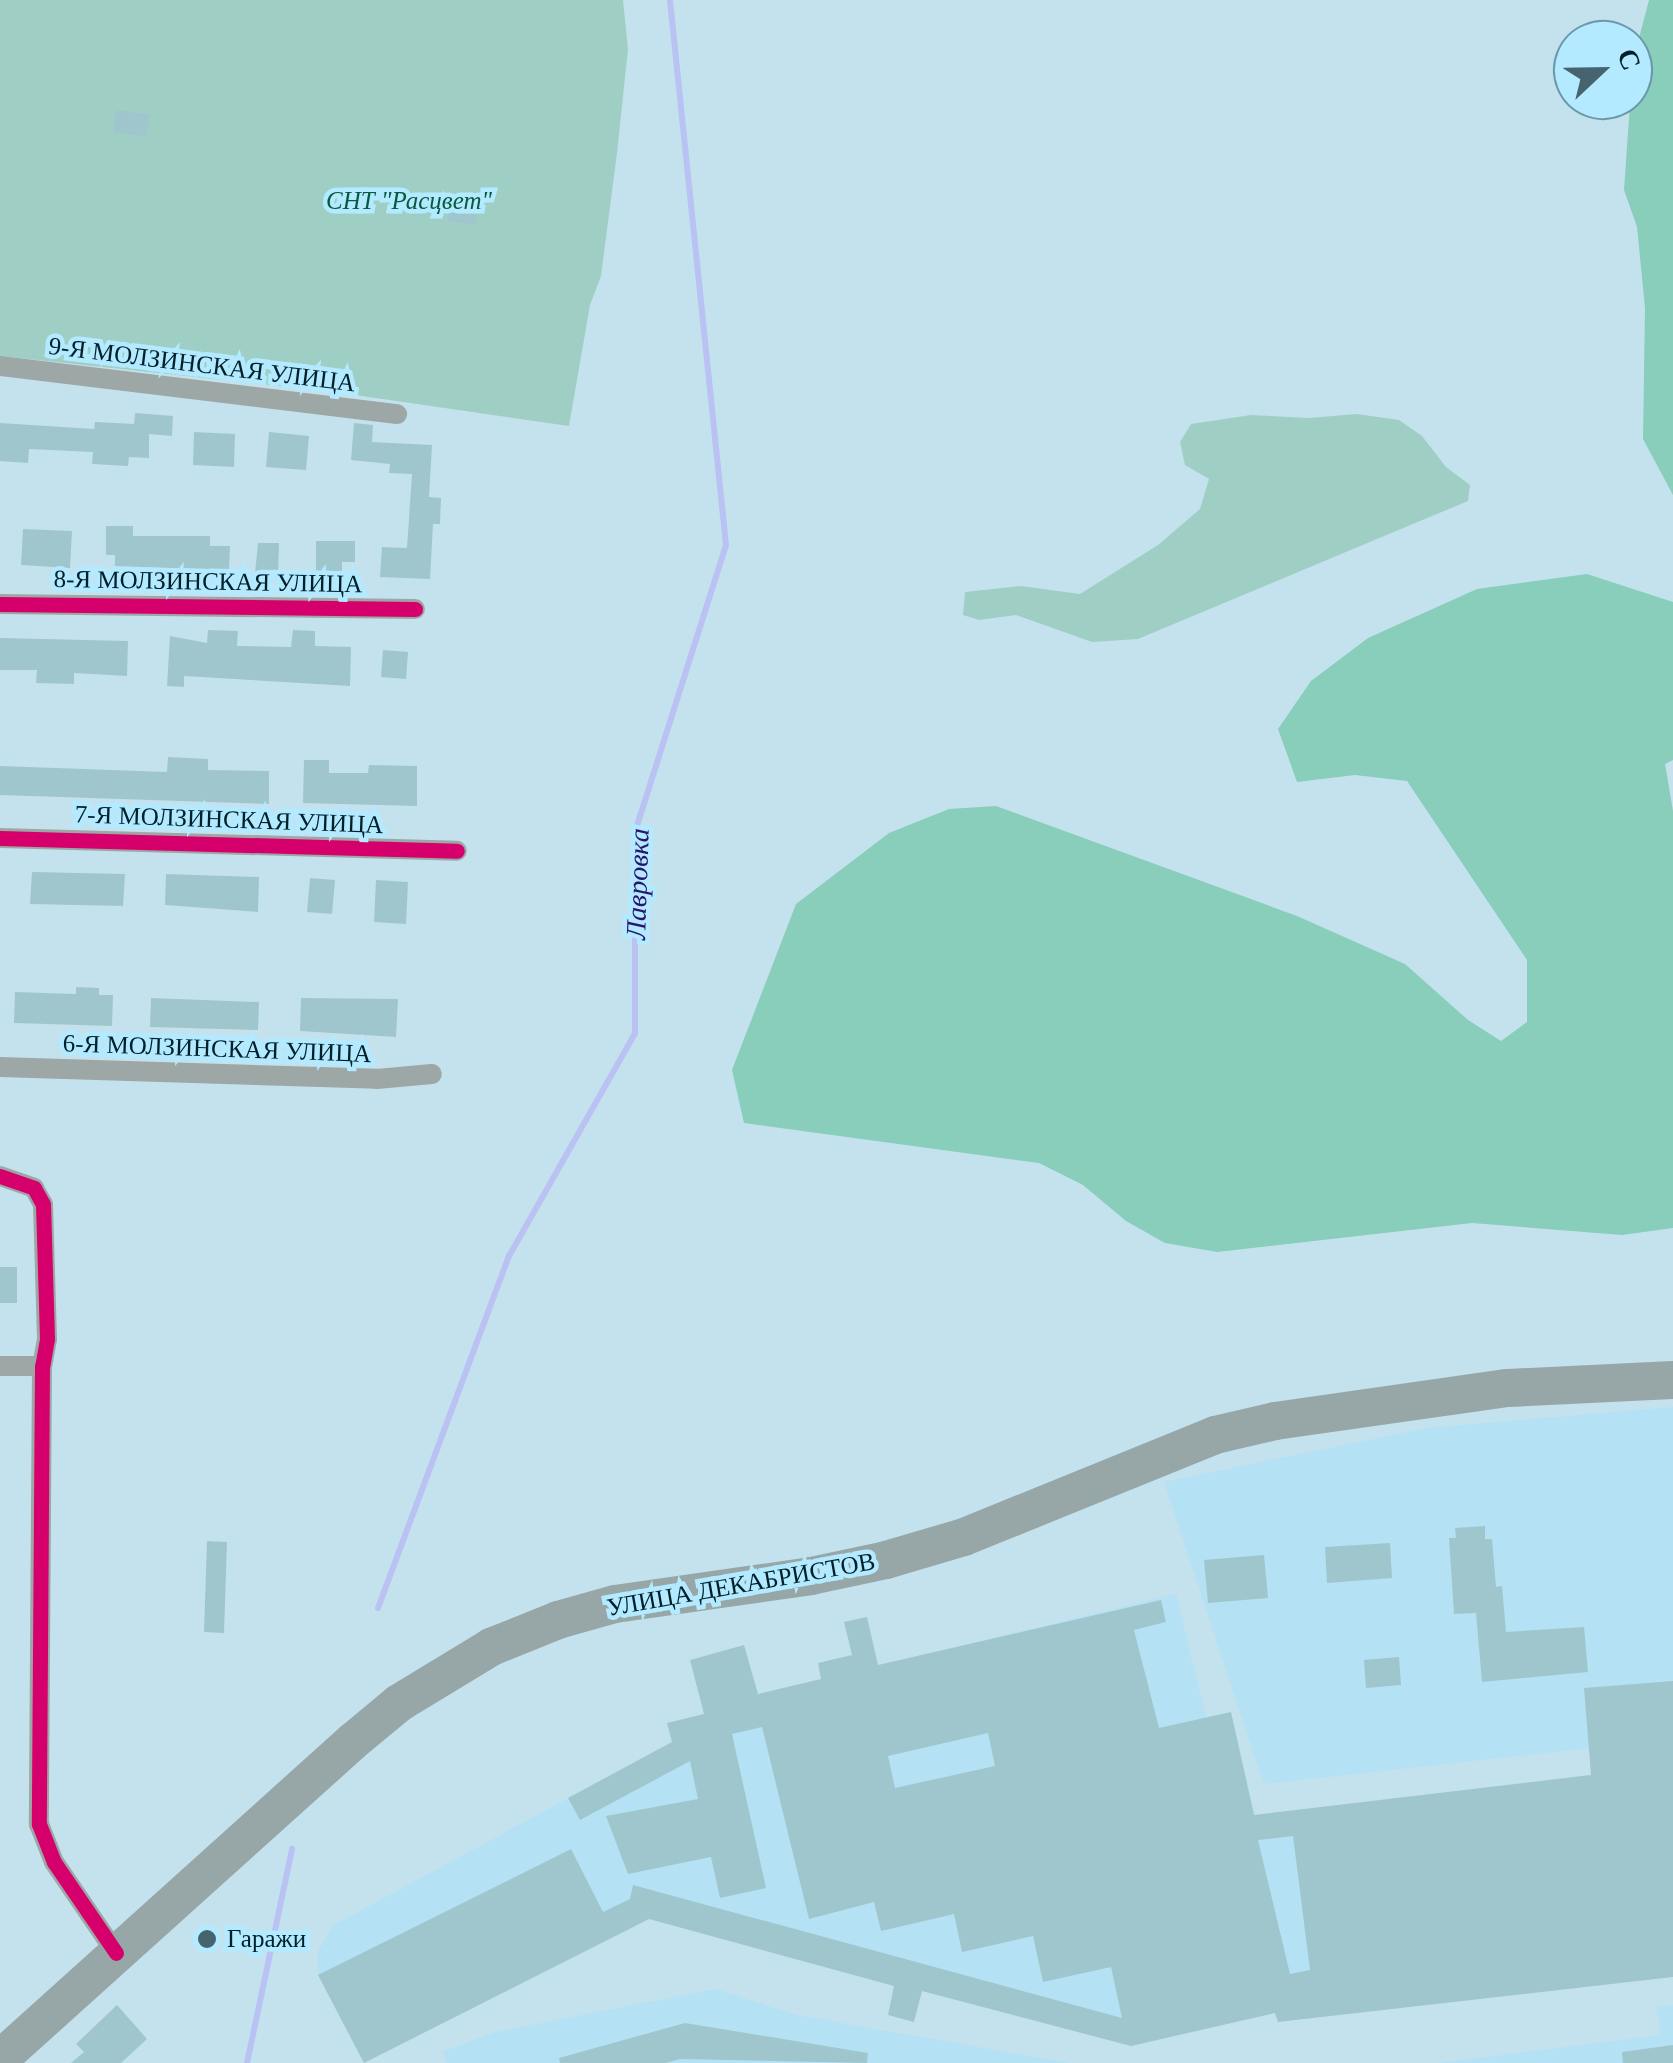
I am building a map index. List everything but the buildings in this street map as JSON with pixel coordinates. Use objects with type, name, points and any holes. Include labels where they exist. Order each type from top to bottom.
[{"type":"highway","name":"УЛИЦА ДЕКАБРИСТОВ","points":[[0,2059],[399,1703],[492,1647],[558,1620],[616,1604],[812,1576],[886,1560],[964,1537],[1216,1435],[1276,1420],[1508,1388],[1673,1380]]},
{"type":"street","name":"9-Я МОЛЗИНСКАЯ УЛИЦА","points":[[0,366],[397,414]]},
{"type":"street","name":"8-Я МОЛЗИНСКАЯ УЛИЦА","points":[[0,604],[415,609]]},
{"type":"street","name":"7-Я МОЛЗИНСКАЯ УЛИЦА","points":[[0,838],[457,851]]},
{"type":"street","name":"6-Я МОЛЗИНСКАЯ УЛИЦА","points":[[0,1068],[377,1079],[432,1074]]},
{"type":"street","points":[[0,1176],[34,1188],[44,1204],[47,1338],[42,1366],[39,1824],[54,1862],[116,1953]]},
{"type":"street","points":[[0,1366],[42,1366]]},
{"type":"shaded area","points":[[1673,1407],[1673,1739],[1264,1784],[1164,1482],[1427,1428]]},
{"type":"shaded area","points":[[1176,1594],[1206,1717],[1231,1712],[1255,1815],[1673,1765],[1452,1999],[1278,2022],[1274,2013],[1131,2046],[649,1919],[364,2063],[318,1975],[318,1951],[334,1925],[672,1742],[667,1723],[770,1697],[769,1692]]},
{"type":"shaded area","points":[[716,1989],[796,2015],[1069,2063],[447,2063],[442,2052],[495,2032]]},
{"type":"shaded area","points":[[1673,2005],[1673,2063],[1439,2063],[1661,2035],[1657,2007]]},
{"type":"green space","name":"СНТ \"Расцвет\"","points":[[0,0],[623,0],[628,49],[617,153],[601,276],[590,305],[569,426],[327,391],[0,356]]},
{"type":"green space","points":[[1649,0],[1673,0],[1673,495],[1643,439],[1645,308],[1637,227],[1624,190],[1629,120],[1653,120],[1653,20],[1644,20]]},
{"type":"green space","points":[[1357,414],[1399,420],[1422,436],[1446,467],[1470,485],[1468,501],[1138,639],[1092,642],[1016,615],[979,620],[963,615],[965,592],[1021,586],[1080,594],[1158,545],[1200,509],[1209,479],[1185,465],[1180,442],[1191,424],[1251,415],[1309,418]]},
{"type":"green space","points":[[1587,574],[1673,602],[1673,760],[1665,764],[1673,811],[1673,1228],[1622,1235],[1472,1223],[1217,1252],[1165,1243],[1126,1221],[1083,1185],[1039,1163],[744,1123],[732,1070],[796,904],[889,833],[949,809],[996,806],[1297,916],[1405,964],[1468,1020],[1501,1041],[1527,1022],[1527,960],[1407,781],[1355,775],[1297,782],[1278,729],[1311,681],[1368,638],[1477,589]]},
{"type":"waterway","name":"Лавровка","points":[[378,1608],[509,1256],[635,1033],[635,832],[726,545],[670,0]]},
{"type":"waterway","name":"Лавровка","points":[[247,2063],[292,1849]]},
{"type":"cycle path","points":[[0,604],[415,609]]},
{"type":"cycle path","points":[[0,838],[457,851]]},
{"type":"cycle path","points":[[0,1176],[34,1188],[43,1204],[47,1339],[42,1366],[39,1824],[54,1862],[116,1953]]},
{"type":"place","name":"Гаражи","points":[[207,1939]]}]
